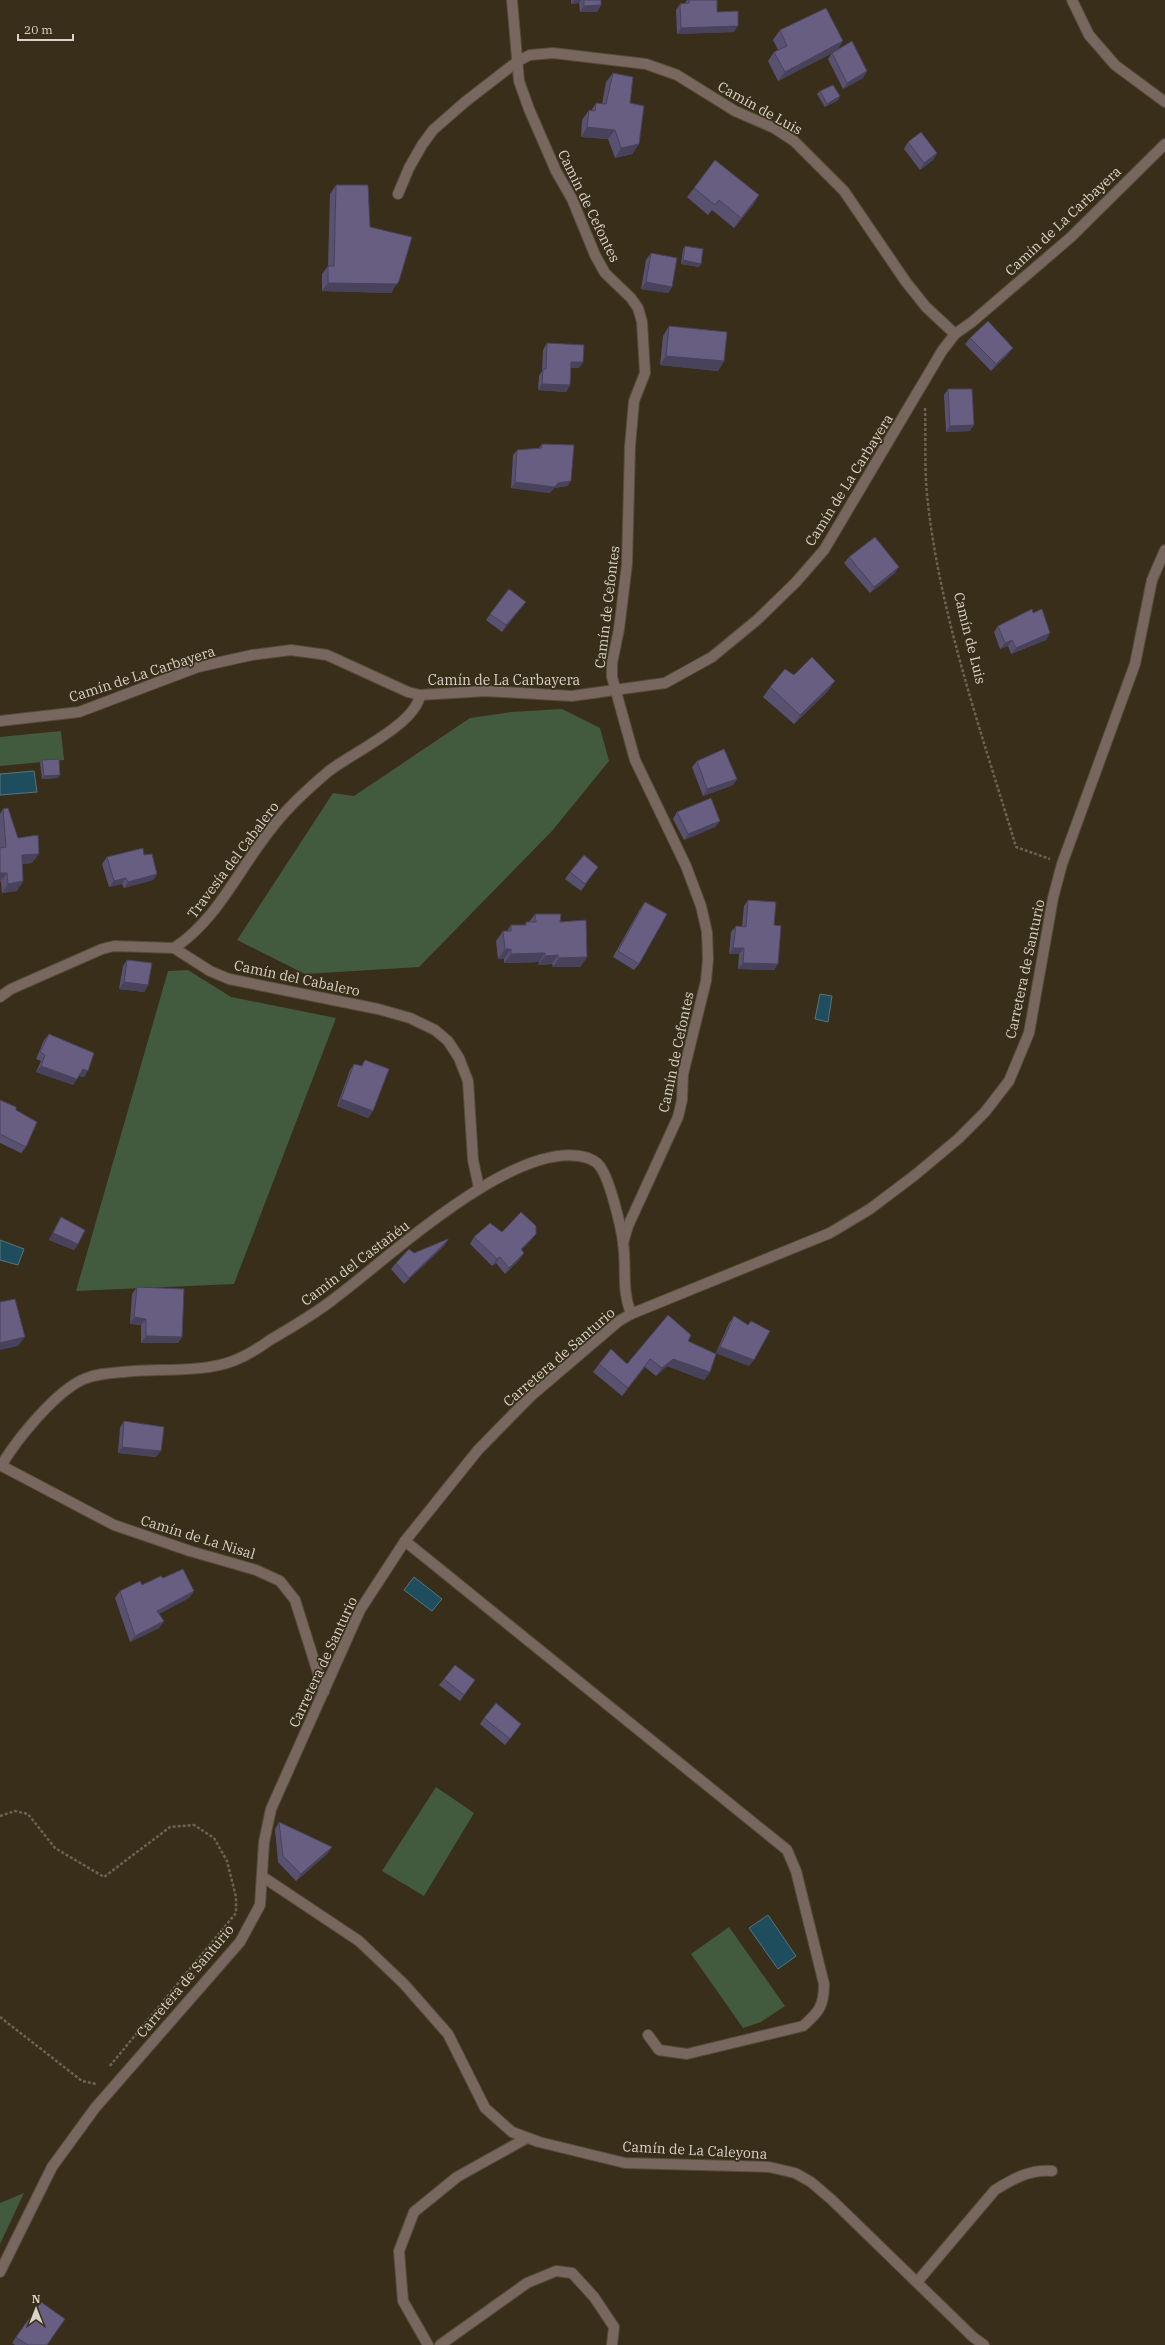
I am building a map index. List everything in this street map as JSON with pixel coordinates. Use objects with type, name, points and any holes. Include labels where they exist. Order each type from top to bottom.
[{"type":"street","name":"Camín de Cefontes","points":[[512,0],[519,81],[529,109],[556,171],[572,199],[595,255],[606,274],[631,298],[638,308],[642,322],[646,365],[633,408],[630,446],[627,564],[619,629],[612,663],[616,691],[625,717],[635,760],[686,866],[701,906],[707,932],[708,959],[701,1007],[683,1074],[682,1100],[678,1117],[670,1138],[628,1226],[623,1243]]},
{"type":"street","points":[[1072,0],[1089,35],[1115,65],[1165,102]]},
{"type":"street","name":"Camín de Luis","points":[[398,194],[409,168],[433,130],[465,102],[518,61],[530,55],[553,53],[646,64],[678,75],[735,111],[774,128],[794,141],[844,191],[906,282],[926,307],[955,334]]},
{"type":"street","name":"Camín de La Carbayera","points":[[0,721],[79,712],[198,667],[252,655],[291,650],[327,655],[408,692],[420,694],[486,692],[572,696],[665,683],[712,657],[758,620],[796,582],[824,550],[942,351],[955,334],[972,322],[1071,237],[1165,144]]},
{"type":"street","name":"Carretera de Santurio","points":[[0,2272],[52,2167],[95,2108],[240,1942],[260,1905],[263,1877],[264,1842],[271,1810],[360,1610],[405,1541],[478,1450],[531,1396],[619,1321],[631,1314],[830,1233],[870,1209],[958,1140],[986,1112],[1009,1081],[1028,1033],[1062,864],[1135,664],[1152,580],[1165,550]]},
{"type":"street","name":"Travesía del Cabalero","points":[[174,948],[191,937],[206,921],[274,824],[288,809],[330,770],[396,727],[419,702],[420,694]]},
{"type":"street","points":[[0,997],[11,989],[102,949],[114,946],[174,948]]},
{"type":"street","name":"Camín del Cabalero","points":[[174,948],[210,971],[229,979],[378,1009],[410,1018],[435,1030],[448,1042],[459,1058],[468,1081],[474,1164],[479,1188]]},
{"type":"street","name":"Camín del Castañéu","points":[[1,1466],[13,1446],[38,1419],[62,1394],[82,1380],[104,1373],[212,1366],[232,1362],[260,1347],[334,1300],[463,1197],[479,1188],[543,1159],[566,1155],[590,1158],[600,1166],[606,1176],[623,1243],[625,1298],[631,1314]]},
{"type":"street","name":"Camín de La Nisal","points":[[1,1466],[114,1525],[190,1551],[256,1570],[280,1581],[295,1600],[324,1692]]},
{"type":"street","points":[[405,1541],[787,1850],[796,1871],[824,1984],[824,2001],[816,2015],[802,2026],[687,2054],[659,2050],[648,2036]]},
{"type":"street","name":"Camín de La Caleyona","points":[[263,1877],[359,1942],[404,1984],[448,2034],[485,2108],[512,2132],[527,2138],[625,2163],[769,2167],[795,2173],[810,2182],[832,2200],[984,2345]]},
{"type":"street","points":[[428,2345],[403,2301],[399,2251],[414,2212],[457,2177],[527,2138]]},
{"type":"street","points":[[917,2282],[995,2190],[1012,2179],[1028,2173],[1052,2172]]},
{"type":"street","points":[[440,2345],[527,2283],[556,2271],[572,2273],[594,2297],[614,2327],[612,2345]]},
{"type":"path","name":"Camín de Luis","points":[[924,382],[928,504],[938,564],[968,690],[1016,847],[1062,864]]},
{"type":"path","points":[[0,1816],[15,1811],[28,1814],[55,1848],[104,1878],[170,1827],[194,1825],[214,1838],[227,1861],[236,1897],[236,1913],[106,2072]]},
{"type":"path","points":[[0,2017],[82,2081],[96,2084],[101,2078]]},
{"type":"green space","points":[[562,709],[600,728],[609,761],[552,831],[419,967],[305,974],[237,940],[333,793],[354,796],[470,718],[511,712]]},
{"type":"green space","points":[[61,731],[64,760],[0,766],[0,737]]},
{"type":"green space","points":[[188,970],[231,997],[336,1018],[234,1284],[76,1291],[168,971]]},
{"type":"green space","points":[[436,1787],[474,1813],[424,1896],[382,1871]]},
{"type":"green space","points":[[729,1927],[785,2006],[761,2022],[743,2028],[691,1954]]},
{"type":"green space","points":[[24,2193],[0,2244],[0,2203]]},
{"type":"water","points":[[34,771],[37,792],[0,795],[0,774]]},
{"type":"water","points":[[820,994],[832,996],[828,1022],[815,1019]]},
{"type":"water","points":[[0,1240],[24,1249],[18,1265],[0,1260]]},
{"type":"water","points":[[414,1577],[442,1599],[432,1611],[404,1590]]},
{"type":"water","points":[[768,1915],[796,1956],[778,1969],[749,1928]]},
{"type":"building","points":[[584,0],[601,0],[601,5],[584,6]]},
{"type":"building","points":[[689,0],[717,0],[717,12],[738,11],[738,26],[681,28],[680,4],[689,3]]},
{"type":"building","points":[[826,8],[843,41],[785,72],[774,52],[787,46],[780,30]]},
{"type":"building","points":[[852,41],[867,71],[847,83],[832,53]]},
{"type":"building","points":[[613,73],[633,77],[630,103],[644,106],[639,144],[621,148],[615,130],[587,127],[589,110],[595,111],[596,103],[606,104]]},
{"type":"building","points":[[833,85],[840,96],[827,104],[820,91]]},
{"type":"building","points":[[921,132],[937,153],[924,163],[908,142]]},
{"type":"building","points":[[715,160],[759,195],[741,218],[719,200],[715,205],[694,188]]},
{"type":"building","points":[[336,185],[368,185],[370,227],[412,237],[397,284],[328,283],[328,266],[334,266]]},
{"type":"building","points":[[685,246],[703,249],[701,264],[683,260]]},
{"type":"building","points":[[651,253],[677,258],[672,287],[646,282]]},
{"type":"building","points":[[988,321],[1013,348],[996,364],[970,338]]},
{"type":"building","points":[[669,326],[727,332],[724,361],[666,356]]},
{"type":"building","points":[[547,343],[584,345],[583,362],[571,362],[570,385],[542,384],[543,369],[546,369]]},
{"type":"building","points":[[948,389],[972,389],[974,425],[950,426]]},
{"type":"building","points":[[542,444],[574,445],[571,481],[558,483],[554,487],[515,482],[517,450],[542,448]]},
{"type":"building","points":[[875,537],[899,567],[874,587],[849,557]]},
{"type":"building","points":[[509,589],[526,602],[506,625],[490,614]]},
{"type":"building","points":[[1032,609],[1033,613],[1042,609],[1050,633],[1016,648],[1012,640],[1005,643],[998,626]]},
{"type":"building","points":[[812,657],[835,681],[800,715],[770,687],[785,669],[794,675]]},
{"type":"building","points":[[724,749],[737,779],[707,789],[697,761]]},
{"type":"building","points":[[59,759],[60,775],[44,776],[42,760]]},
{"type":"building","points":[[711,798],[720,821],[688,834],[677,812]]},
{"type":"building","points":[[8,808],[18,838],[38,835],[39,854],[22,855],[23,881],[8,884],[7,873],[0,873],[0,848],[6,847],[3,809]]},
{"type":"building","points":[[143,848],[144,855],[152,854],[157,874],[128,882],[126,878],[114,881],[107,857]]},
{"type":"building","points":[[584,855],[598,867],[585,884],[570,872]]},
{"type":"building","points":[[748,900],[776,902],[774,925],[781,926],[778,964],[743,963],[744,948],[733,948],[736,926],[746,927]]},
{"type":"building","points":[[645,902],[667,914],[639,964],[618,951]]},
{"type":"building","points":[[535,914],[561,914],[560,922],[586,920],[587,957],[559,958],[558,955],[545,956],[545,953],[511,954],[511,949],[505,949],[503,931],[511,931],[511,925],[526,925],[526,922],[536,922]]},
{"type":"building","points":[[127,960],[152,963],[148,985],[124,982]]},
{"type":"building","points":[[49,1034],[94,1053],[88,1071],[83,1069],[77,1079],[41,1066],[45,1055],[40,1052]]},
{"type":"building","points":[[365,1060],[389,1069],[373,1111],[341,1099],[354,1064],[362,1066]]},
{"type":"building","points":[[0,1100],[16,1107],[16,1110],[37,1122],[26,1147],[0,1134]]},
{"type":"building","points":[[521,1212],[536,1226],[536,1234],[521,1249],[524,1253],[509,1268],[500,1257],[497,1259],[474,1237],[490,1223],[502,1232]]},
{"type":"building","points":[[61,1217],[85,1230],[78,1244],[53,1233]]},
{"type":"building","points":[[448,1239],[409,1278],[396,1263],[409,1249],[414,1253]]},
{"type":"building","points":[[137,1287],[184,1289],[182,1337],[146,1336],[146,1319],[134,1317]]},
{"type":"building","points":[[15,1299],[25,1337],[0,1343],[0,1302]]},
{"type":"building","points":[[668,1315],[691,1335],[688,1341],[716,1354],[710,1372],[673,1359],[662,1368],[650,1359],[628,1388],[599,1364],[611,1349],[627,1364]]},
{"type":"building","points":[[734,1316],[748,1325],[751,1321],[770,1331],[754,1360],[720,1347]]},
{"type":"building","points":[[124,1421],[164,1427],[161,1451],[122,1447]]},
{"type":"building","points":[[183,1569],[194,1591],[157,1611],[164,1621],[135,1636],[120,1591],[140,1581],[142,1585],[161,1576],[163,1578]]},
{"type":"building","points":[[455,1665],[475,1680],[464,1695],[444,1679]]},
{"type":"building","points":[[496,1703],[521,1724],[510,1739],[484,1718]]},
{"type":"building","points":[[279,1822],[332,1847],[301,1874],[283,1856]]},
{"type":"building","points":[[41,2302],[65,2319],[47,2345],[28,2345],[16,2337]]}]
